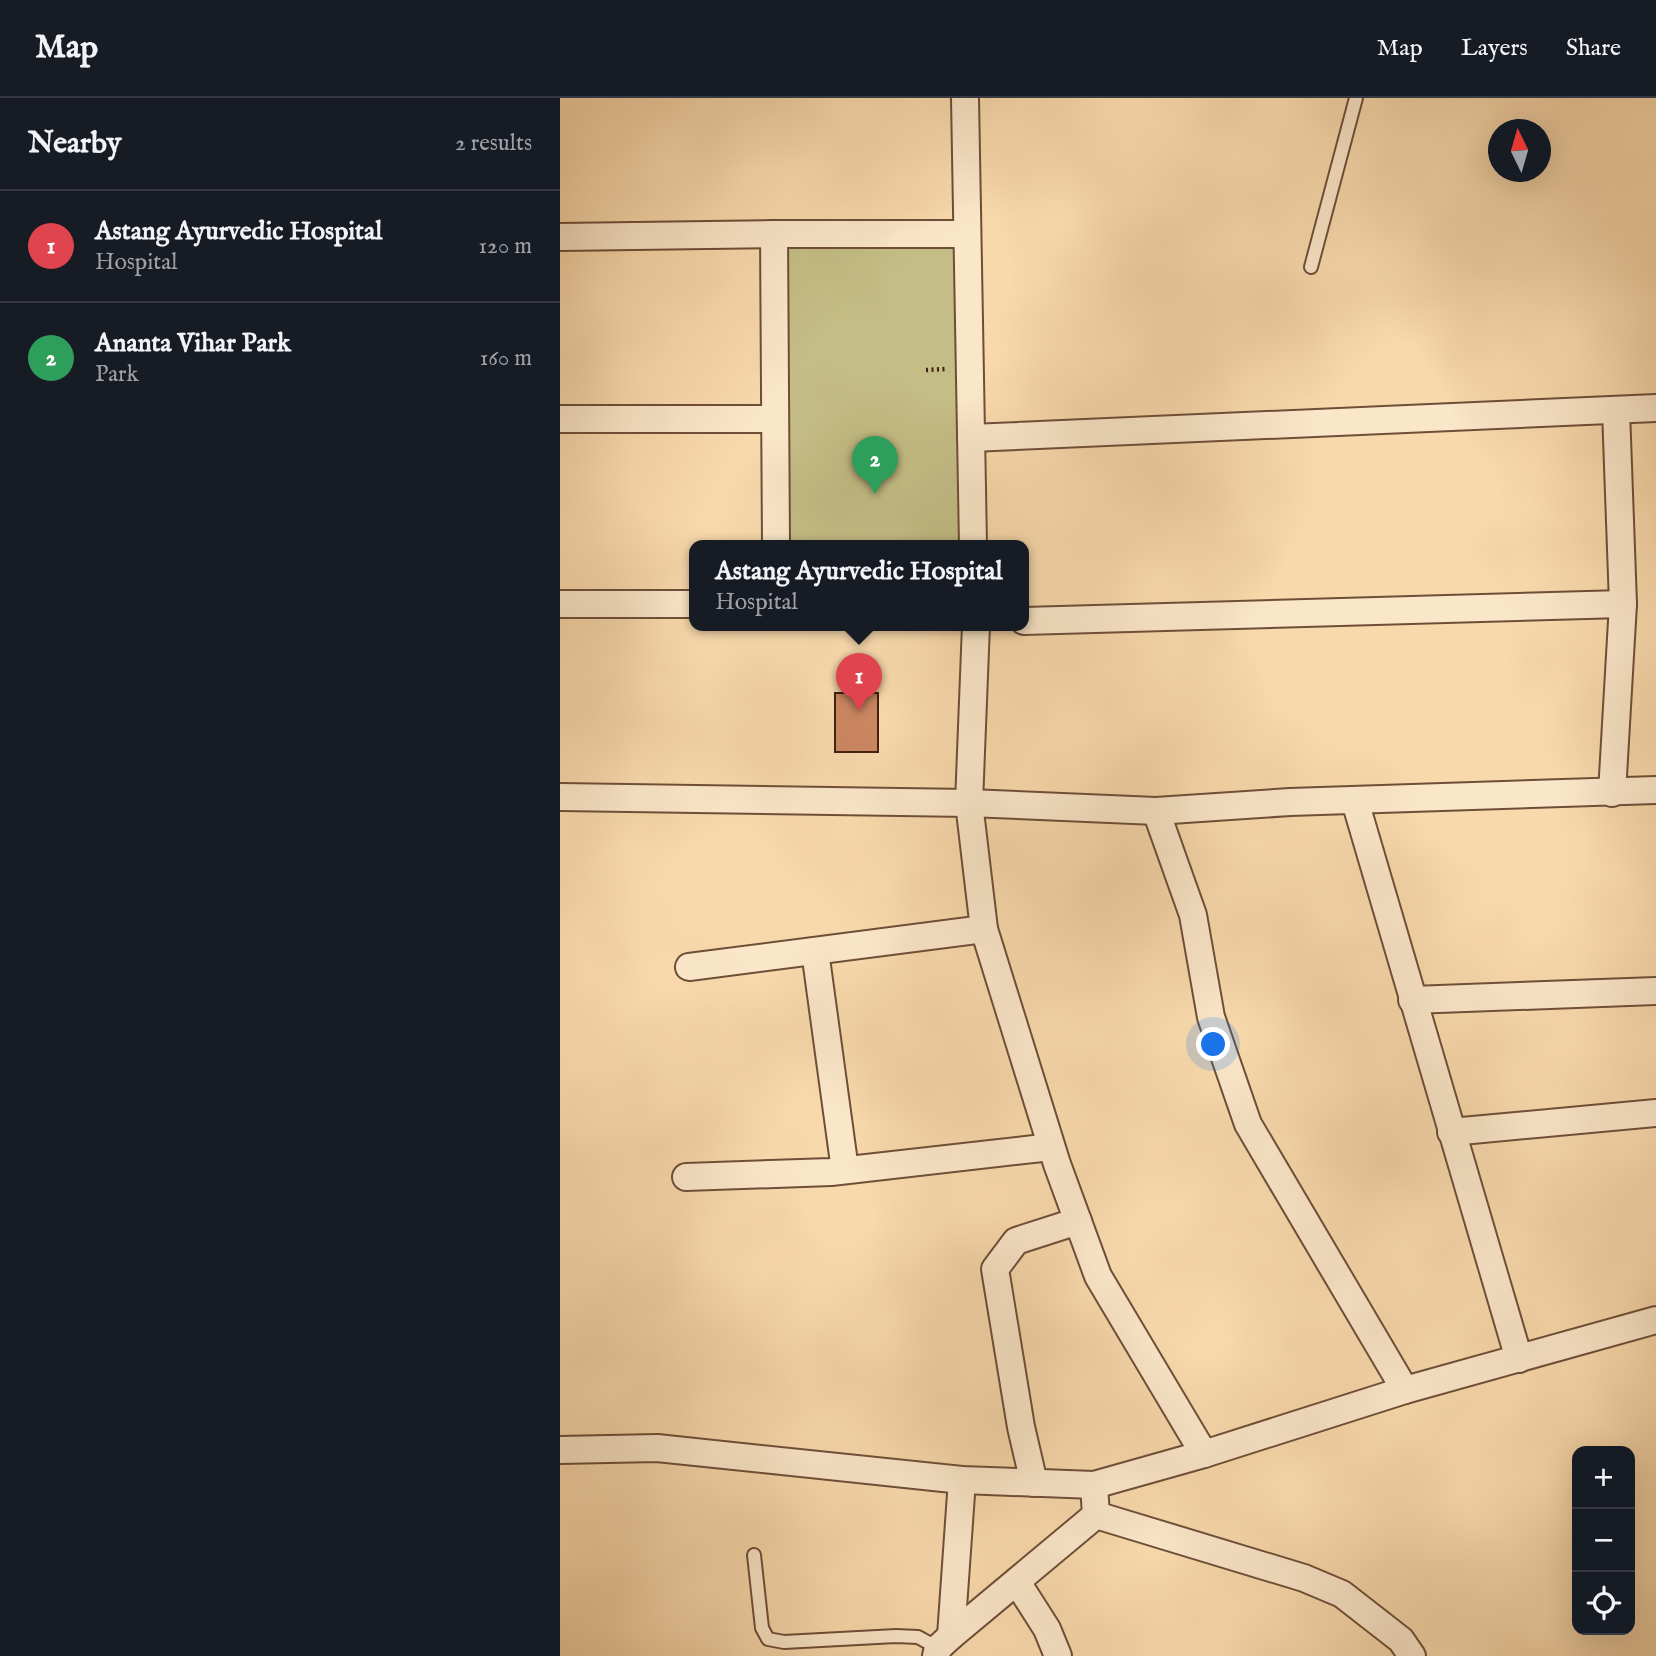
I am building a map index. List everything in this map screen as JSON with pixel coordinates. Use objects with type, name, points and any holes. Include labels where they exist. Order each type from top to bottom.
[{"type":"street","points":[[965,98],[974,540]]},
{"type":"street","points":[[774,234],[776,540]]},
{"type":"street","points":[[560,237],[967,234]]},
{"type":"street","points":[[971,438],[1656,408]]},
{"type":"street","points":[[1612,793],[1623,604],[1616,410]]},
{"type":"street","points":[[560,419],[775,419]]},
{"type":"street","points":[[560,604],[689,604]]},
{"type":"street","points":[[1029,621],[1623,604]]},
{"type":"street","points":[[976,631],[969,803],[984,929],[1051,1147],[1098,1276],[1205,1454]]},
{"type":"street","points":[[560,797],[969,803],[1156,811],[1656,790]]},
{"type":"street","points":[[1355,801],[1519,1359]]},
{"type":"street","points":[[1156,811],[1193,915],[1212,1017],[1248,1124],[1405,1390]]},
{"type":"street","points":[[689,967],[984,929]]},
{"type":"street","points":[[815,951],[845,1170]]},
{"type":"street","points":[[1412,1000],[1656,991]]},
{"type":"street","points":[[1451,1132],[1656,1113]]},
{"type":"street","points":[[686,1177],[845,1170],[1051,1147]]},
{"type":"street","points":[[1034,1483],[1021,1427],[995,1269],[1016,1241],[1078,1222]]},
{"type":"street","points":[[560,1450],[657,1448],[962,1480],[1094,1485],[1205,1454],[1405,1390],[1656,1320]]},
{"type":"street","points":[[941,1646],[962,1480]]},
{"type":"street","points":[[1094,1485],[1096,1515]]},
{"type":"street","points":[[941,1646],[1096,1515]]},
{"type":"street","points":[[1096,1515],[1304,1578],[1342,1594],[1401,1640],[1412,1656]]},
{"type":"street","points":[[1017,1582],[1047,1629],[1058,1656]]},
{"type":"lane","points":[[1311,267],[1356,98]]},
{"type":"lane","points":[[754,1555],[762,1628],[768,1639],[784,1642],[896,1636],[918,1637],[941,1646]]},
{"type":"shaded area","points":[[964,239],[971,540],[780,540],[785,241]]},
{"type":"building","points":[[835,693],[878,693],[878,752],[835,752]]},
{"type":"place","name":"Ananta Vihar Park","points":[[875,494]]},
{"type":"place","name":"Astang Ayurvedic Hospital","points":[[859,711]]}]
